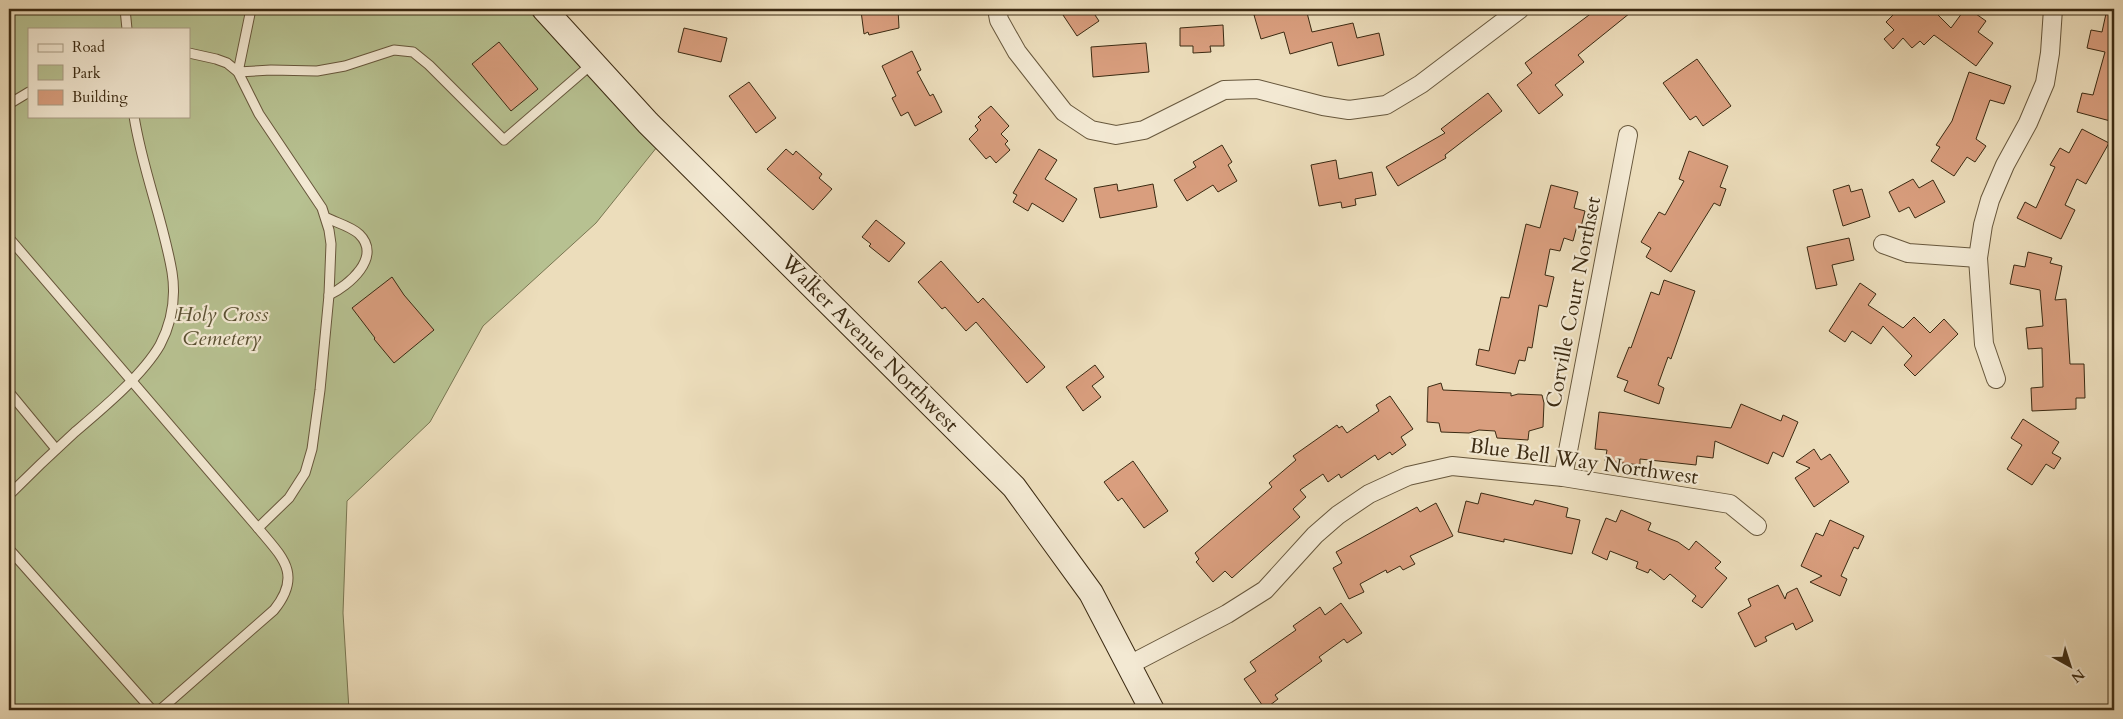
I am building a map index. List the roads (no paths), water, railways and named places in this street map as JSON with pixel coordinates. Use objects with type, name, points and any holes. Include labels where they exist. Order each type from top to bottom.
[{"type":"main road","name":"Walker Avenue Northwest","points":[[544,9],[653,128],[1014,487],[1091,593],[1152,710]]},
{"type":"street","points":[[997,9],[999,20],[1017,52],[1064,112],[1091,130],[1116,135],[1144,130],[1224,90],[1257,89],[1323,106],[1349,110],[1386,105],[1421,84],[1520,9]]},
{"type":"street","points":[[1996,379],[1984,344],[1978,258],[1990,200],[2005,165],[2028,123],[2045,83],[2050,52],[2053,9]]},
{"type":"street","name":"Corville Court Northset","points":[[1562,477],[1628,135]]},
{"type":"street","points":[[1883,244],[1908,253],[1978,258]]},
{"type":"street","name":"Blue Bell Way Northwest","points":[[1129,665],[1227,614],[1265,590],[1315,535],[1338,515],[1369,494],[1408,476],[1452,466],[1562,477],[1730,504],[1757,526]]},
{"type":"lane","points":[[126,9],[127,28]]},
{"type":"lane","points":[[238,72],[251,9]]},
{"type":"lane","points":[[238,72],[272,70],[318,71],[345,66],[394,50],[413,52],[429,65],[504,140],[594,62]]},
{"type":"lane","points":[[190,53],[216,58],[227,63],[238,72],[259,114],[314,195],[327,218],[331,244],[329,295],[320,390],[309,462],[289,498],[258,528]]},
{"type":"lane","points":[[9,90],[10,103],[28,93]]},
{"type":"lane","points":[[9,496],[56,449],[130,381],[153,356],[171,317],[174,288],[169,256],[134,118]]},
{"type":"lane","points":[[327,218],[357,233],[366,246],[366,254],[357,276],[342,288],[329,295]]},
{"type":"lane","points":[[9,238],[258,528],[286,563],[289,572],[289,582],[274,610],[160,710]]},
{"type":"lane","points":[[9,392],[56,449]]},
{"type":"lane","points":[[9,549],[152,710]]},
{"type":"park label","name":"Holy Cross Cemetery","points":[[222,326]]}]
